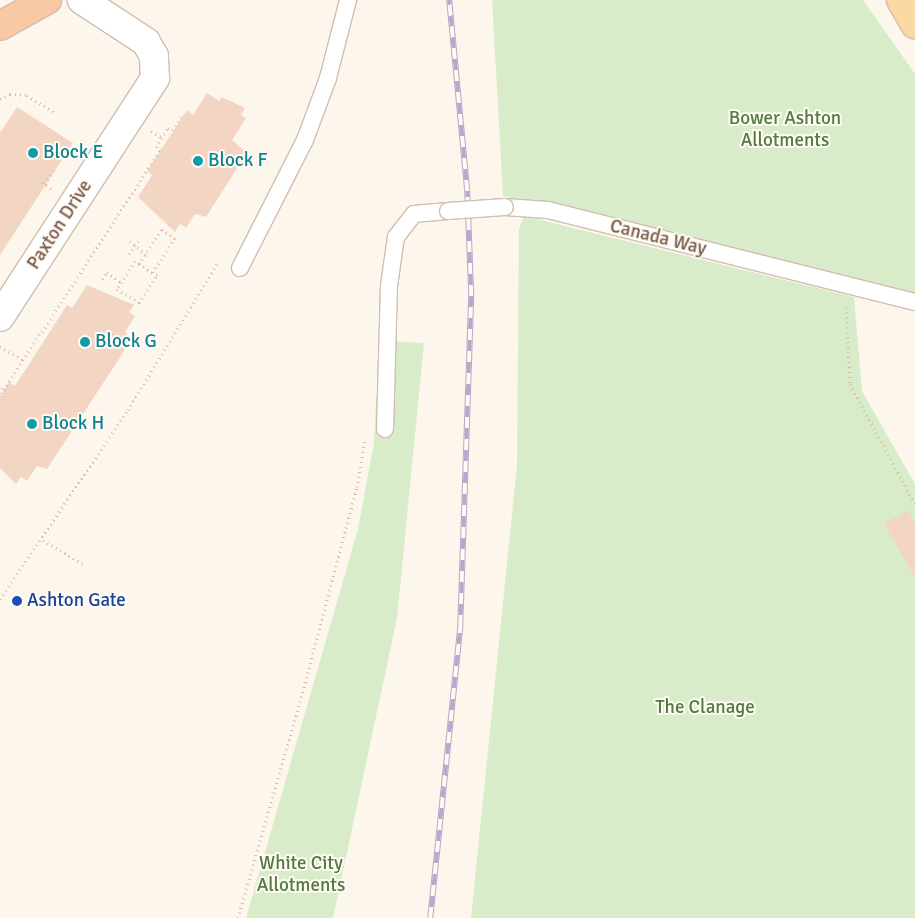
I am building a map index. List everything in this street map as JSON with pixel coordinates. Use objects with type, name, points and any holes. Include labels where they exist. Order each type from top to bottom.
[{"type":"highway","points":[[0,26],[47,0]]},
{"type":"main road","points":[[900,0],[915,24]]},
{"type":"street","name":"Paxton Drive","points":[[0,317],[155,78],[154,56],[146,42],[82,0]]},
{"type":"lane","points":[[240,268],[305,140],[328,78],[348,0]]},
{"type":"lane","name":"Canada Way","points":[[385,429],[389,286],[396,238],[414,214],[505,207],[548,210],[915,302]]},
{"type":"path","points":[[0,99],[10,94],[28,95],[56,114]]},
{"type":"path","points":[[0,393],[160,150],[156,147],[168,128],[172,130],[183,114]]},
{"type":"path","points":[[45,184],[55,168]]},
{"type":"path","points":[[139,264],[162,229],[175,238],[152,273]]},
{"type":"path","points":[[129,254],[140,238]]},
{"type":"path","points":[[130,241],[135,247],[146,254]]},
{"type":"path","points":[[0,599],[43,540],[128,410],[221,256]]},
{"type":"path","points":[[135,261],[152,273],[157,276],[139,303],[117,289],[135,261]]},
{"type":"path","points":[[102,280],[107,272],[121,282]]},
{"type":"path","points":[[847,286],[850,384],[915,504]]},
{"type":"path","points":[[0,346],[22,360]]},
{"type":"path","points":[[238,918],[300,702],[357,487],[366,436]]},
{"type":"path","points":[[43,540],[85,565]]},
{"type":"green space","name":"Bower Ashton Allotments","points":[[492,0],[863,0],[915,74],[915,295],[503,196]]},
{"type":"green space","name":"The Clanage","points":[[524,216],[854,297],[862,391],[915,484],[915,918],[471,918],[517,465],[519,229]]},
{"type":"green space","name":"White City Allotments","points":[[379,341],[424,343],[397,618],[333,918],[246,918],[358,529],[374,443]]},
{"type":"building","name":"Block F","points":[[207,93],[219,101],[222,97],[245,108],[241,115],[246,118],[232,140],[247,153],[206,217],[195,214],[186,228],[180,224],[175,232],[138,197],[152,175],[147,171],[187,110],[193,115]]},
{"type":"building","name":"Block E","points":[[17,107],[73,143],[0,255],[0,133]]},
{"type":"building","points":[[87,285],[134,305],[129,312],[135,316],[125,332],[132,339],[47,469],[37,466],[27,481],[21,477],[16,484],[0,468],[0,396],[9,382],[15,386],[67,305],[72,308]]},
{"type":"building","points":[[908,510],[915,523],[915,577],[884,524]]},
{"type":"railway","points":[[430,918],[460,626],[471,296],[467,191],[449,0]]},
{"type":"place","name":"Block E","points":[[33,153]]},
{"type":"place","name":"Block F","points":[[198,161]]},
{"type":"place","name":"Block G","points":[[85,342]]},
{"type":"place","name":"Block H","points":[[32,424]]},
{"type":"place","name":"Ashton Gate","points":[[17,601]]}]
